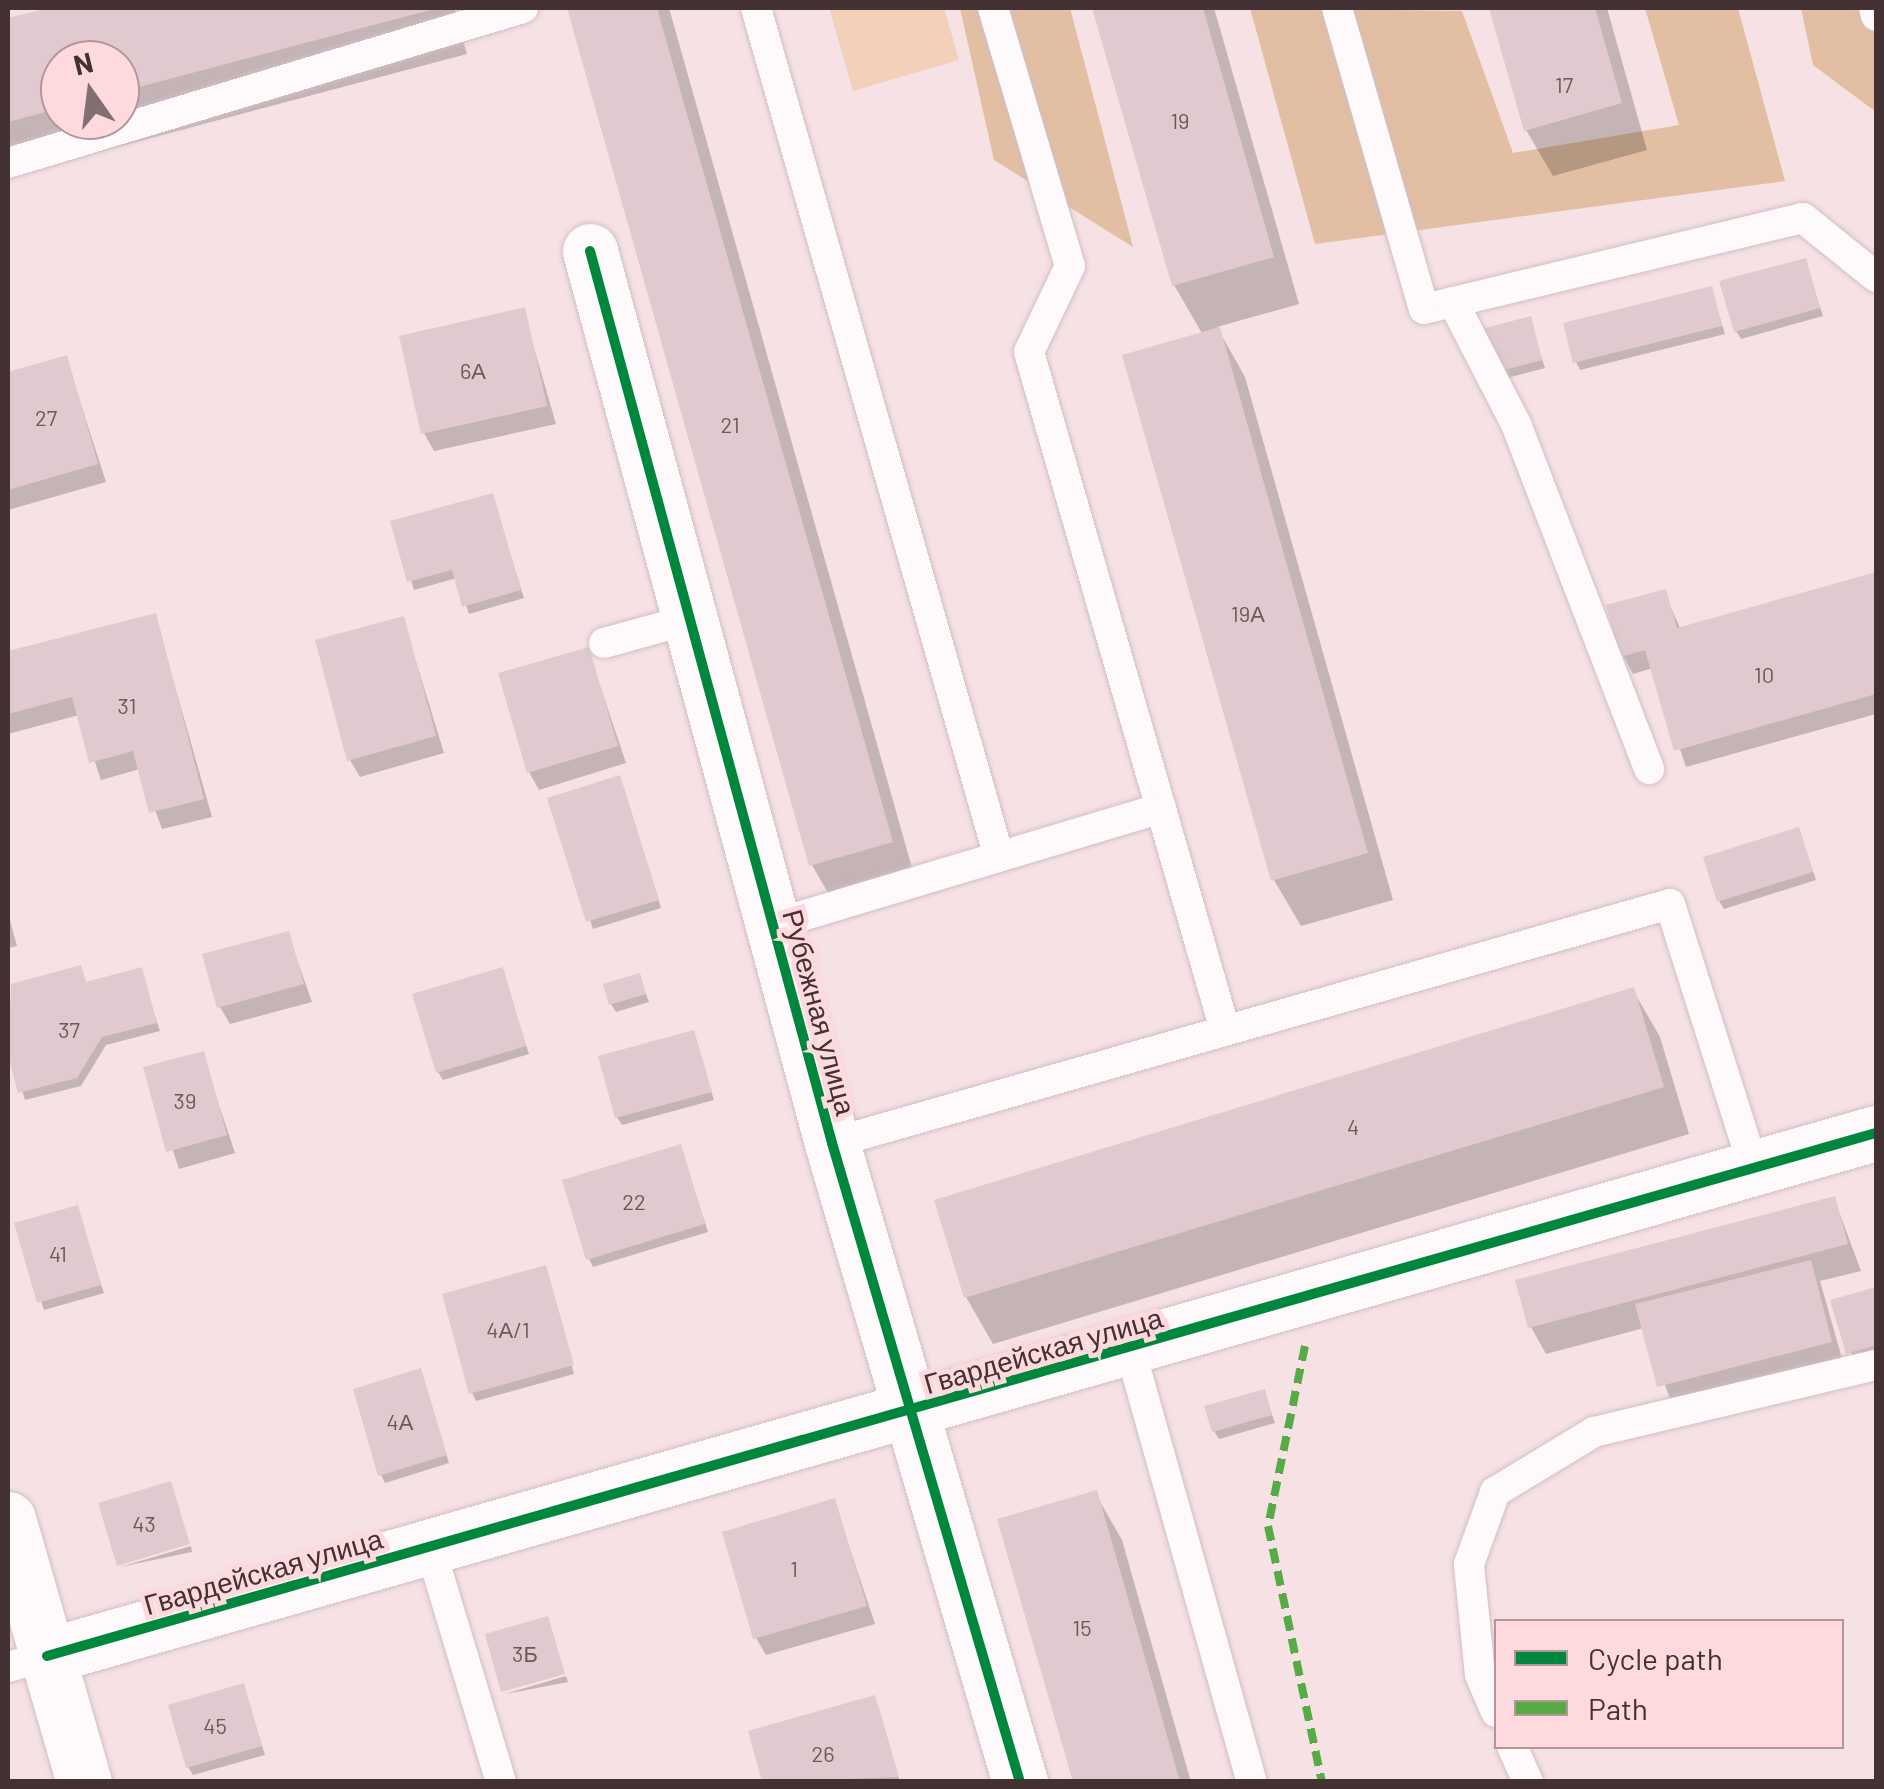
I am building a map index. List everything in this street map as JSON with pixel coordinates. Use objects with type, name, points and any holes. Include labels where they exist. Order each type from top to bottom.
[{"type":"street","name":"Рубежная улица","points":[[590,251],[832,1143],[1020,1782]]},
{"type":"street","name":"Гвардейская улица","points":[[27,1661],[1876,1133]]},
{"type":"street","points":[[8,1519],[27,1661],[84,1782]]},
{"type":"lane","points":[[8,163],[523,8]]},
{"type":"lane","points":[[756,8],[999,857]]},
{"type":"lane","points":[[993,8],[1070,266],[1029,352],[1225,1030]]},
{"type":"lane","points":[[1336,8],[1424,310],[1803,218],[1876,277]]},
{"type":"lane","points":[[1874,8],[1876,16]]},
{"type":"lane","points":[[1453,302],[1516,424],[1649,769]]},
{"type":"lane","points":[[604,643],[691,619]]},
{"type":"lane","points":[[798,917],[1161,808]]},
{"type":"lane","points":[[832,1143],[1670,904],[1754,1169]]},
{"type":"lane","points":[[1130,1349],[1252,1782]]},
{"type":"lane","points":[[1494,1707],[1480,1675],[1469,1564],[1495,1492],[1594,1432],[1876,1365]]},
{"type":"lane","points":[[430,1547],[501,1782]]},
{"type":"lane","points":[[1513,1749],[1528,1782]]},
{"type":"shaded area","points":[[829,8],[944,8],[959,60],[853,91]]},
{"type":"shaded area","points":[[960,8],[1070,8],[1133,247],[994,160]]},
{"type":"shaded area","points":[[1250,8],[1462,11],[1513,153],[1679,125],[1645,8],[1738,8],[1785,181],[1315,244]]},
{"type":"shaded area","points":[[1801,8],[1876,8],[1876,112],[1813,65]]},
{"type":"building","points":[[48,8],[434,8],[140,87],[140,40],[40,40],[40,113],[8,122],[8,18]]},
{"type":"building","points":[[567,8],[657,8],[893,842],[809,866]]},
{"type":"building","points":[[1092,8],[1203,8],[1274,257],[1172,286]]},
{"type":"building","points":[[1489,8],[1595,8],[1622,103],[1524,131]]},
{"type":"building","points":[[1806,258],[1820,308],[1734,332],[1719,281]]},
{"type":"building","points":[[1712,286],[1722,326],[1573,363],[1563,323]]},
{"type":"building","points":[[525,307],[547,406],[421,434],[399,336]]},
{"type":"building","points":[[1531,316],[1542,360],[1493,373],[1482,329]]},
{"type":"building","points":[[1220,327],[1368,853],[1271,881],[1122,355]]},
{"type":"building","points":[[67,355],[98,464],[8,490],[8,372]]},
{"type":"building","points":[[493,493],[521,590],[462,607],[452,570],[407,582],[390,521]]},
{"type":"building","points":[[1876,572],[1876,694],[1674,751],[1645,650],[1620,657],[1606,605],[1666,589],[1677,628]]},
{"type":"building","points":[[156,613],[204,799],[149,813],[133,751],[89,763],[72,697],[8,714],[8,651]]},
{"type":"building","points":[[404,616],[436,736],[347,761],[315,640]]},
{"type":"building","points":[[589,647],[618,746],[527,773],[498,673]]},
{"type":"building","points":[[620,775],[659,900],[586,922],[547,798]]},
{"type":"building","points":[[1799,827],[1813,872],[1717,902],[1703,857]]},
{"type":"building","points":[[289,931],[304,984],[217,1008],[202,954]]},
{"type":"building","points":[[81,965],[86,982],[142,967],[157,1023],[102,1037],[77,1078],[18,1093],[8,1055],[11,984]]},
{"type":"building","points":[[503,967],[526,1046],[436,1073],[412,994]]},
{"type":"building","points":[[640,973],[646,994],[609,1005],[603,984]]},
{"type":"building","points":[[1634,987],[1664,1087],[964,1298],[934,1200]]},
{"type":"building","points":[[694,1030],[712,1092],[615,1118],[598,1056]]},
{"type":"building","points":[[204,1051],[227,1135],[166,1152],[143,1067]]},
{"type":"building","points":[[681,1144],[705,1224],[586,1260],[562,1180]]},
{"type":"building","points":[[1835,1196],[1848,1244],[1528,1328],[1515,1280]]},
{"type":"building","points":[[78,1205],[101,1285],[37,1303],[14,1223]]},
{"type":"building","points":[[1811,1260],[1832,1342],[1657,1387],[1635,1304]]},
{"type":"building","points":[[546,1265],[574,1365],[469,1394],[442,1294]]},
{"type":"building","points":[[1876,1287],[1876,1345],[1846,1354],[1830,1300]]},
{"type":"building","points":[[421,1368],[447,1455],[378,1476],[353,1389]]},
{"type":"building","points":[[1265,1389],[1272,1415],[1212,1432],[1204,1406]]},
{"type":"building","points":[[171,1481],[190,1544],[117,1566],[98,1503]]},
{"type":"building","points":[[1097,1490],[1180,1782],[1073,1782],[997,1519]]},
{"type":"building","points":[[835,1498],[867,1606],[753,1639],[722,1532]]},
{"type":"building","points":[[548,1616],[565,1674],[501,1692],[485,1634]]},
{"type":"building","points":[[244,1683],[262,1746],[186,1768],[168,1705]]},
{"type":"building","points":[[875,1695],[899,1777],[762,1782],[748,1731]]},
{"type":"marked path","points":[[1305,1346],[1268,1526],[1322,1782]]},
{"type":"cycle path","points":[[590,251],[832,1143],[1020,1782]]},
{"type":"cycle path","points":[[47,1656],[1876,1133]]}]
